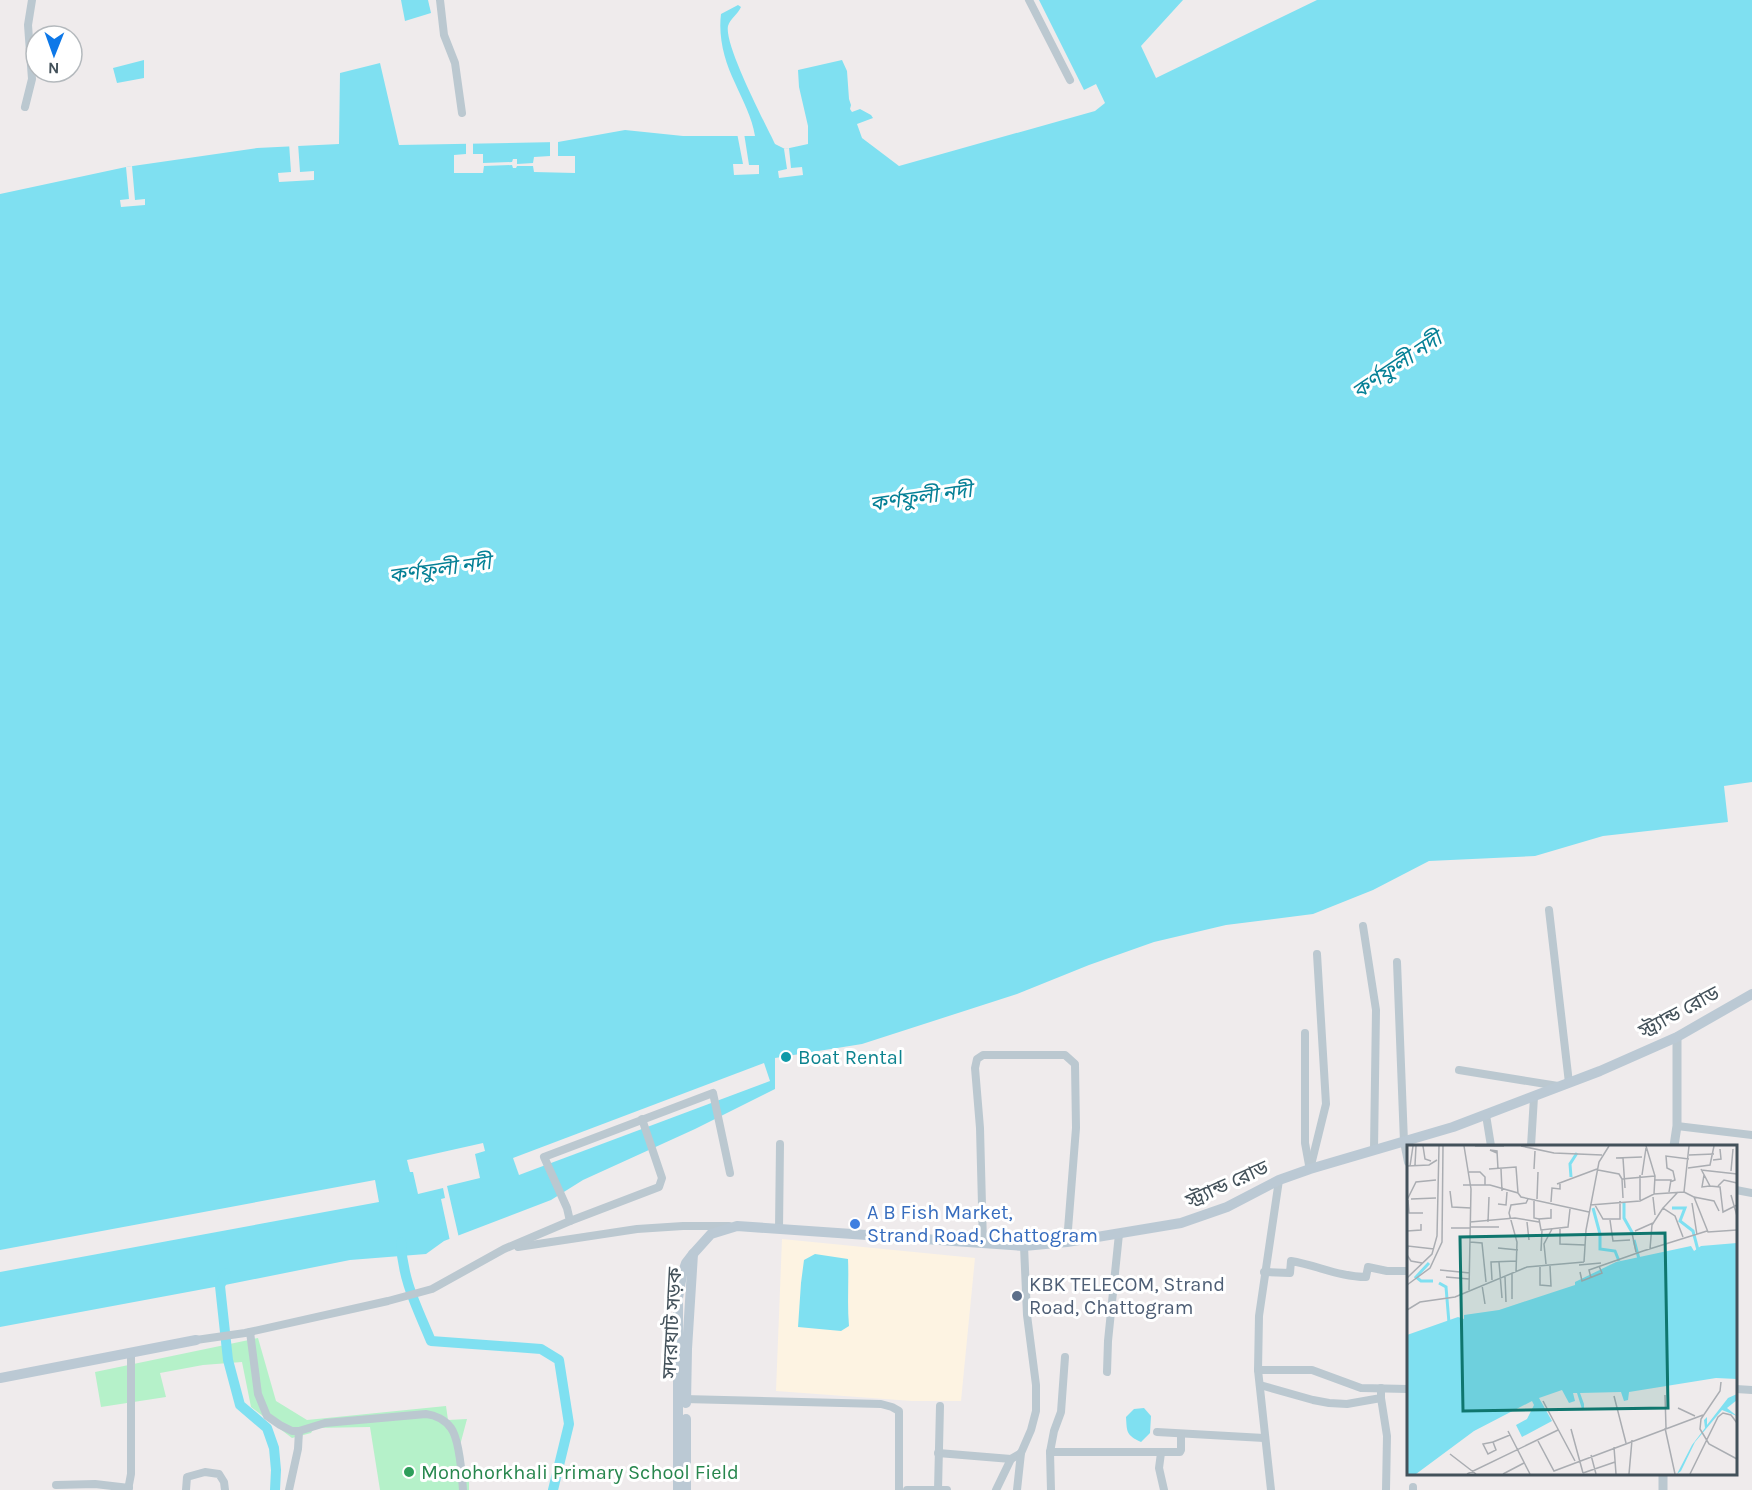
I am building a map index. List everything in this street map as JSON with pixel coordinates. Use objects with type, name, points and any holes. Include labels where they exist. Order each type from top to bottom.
[{"type":"main road","name":"স্ট্র্যান্ড রোড","points":[[693,1254],[711,1234],[737,1226],[1024,1246],[1067,1242],[1181,1223],[1227,1207],[1279,1180],[1486,1115],[1565,1085],[1677,1037],[1752,994]]},
{"type":"main road","name":"সদরঘাট সড়ক","points":[[686,1490],[678,1298],[686,1263],[693,1254]]},
{"type":"main road","points":[[0,1378],[196,1340]]},
{"type":"main road","name":"সদরঘাট সড়ক","points":[[678,1490],[683,1399]]},
{"type":"street","points":[[25,106],[32,79],[28,25],[32,0]]},
{"type":"street","points":[[440,0],[444,35],[455,63],[462,113]]},
{"type":"street","points":[[1029,0],[1070,80]]},
{"type":"street","points":[[1459,1070],[1565,1085],[1548,910]]},
{"type":"street","points":[[1363,926],[1376,1010],[1374,1150]]},
{"type":"street","points":[[1310,1169],[1326,1104],[1317,954]]},
{"type":"street","points":[[1397,962],[1404,1142],[1407,1157]]},
{"type":"street","points":[[1305,1033],[1305,1143],[1310,1169]]},
{"type":"street","points":[[1674,1145],[1677,1126],[1677,1037]]},
{"type":"street","points":[[983,1244],[975,1068],[977,1059],[983,1055],[1065,1055],[1075,1064],[1076,1128],[1067,1242]]},
{"type":"street","points":[[570,1221],[567,1208],[544,1157],[713,1093],[730,1173]]},
{"type":"street","points":[[1532,1145],[1534,1097]]},
{"type":"street","points":[[1486,1115],[1491,1145]]},
{"type":"street","points":[[196,1340],[247,1333],[432,1289],[504,1249],[660,1187],[662,1178],[642,1119]]},
{"type":"street","points":[[1677,1126],[1752,1135]]},
{"type":"street","points":[[779,1229],[780,1144]]},
{"type":"street","points":[[1271,1490],[1258,1370],[1259,1316],[1279,1180]]},
{"type":"street","points":[[1737,1190],[1752,1193]]},
{"type":"street","points":[[504,1249],[637,1229],[737,1226]]},
{"type":"street","points":[[1107,1372],[1119,1234]]},
{"type":"street","points":[[1017,1490],[1021,1453],[1036,1411],[1036,1385],[1027,1315],[1024,1246]]},
{"type":"street","points":[[1264,1272],[1290,1273],[1291,1260],[1346,1275],[1366,1277],[1368,1267],[1387,1271],[1407,1271]]},
{"type":"street","points":[[247,1333],[258,1394],[267,1416],[292,1431],[299,1431],[325,1422],[434,1415],[450,1427],[455,1435],[463,1490]]},
{"type":"street","points":[[56,1485],[95,1484],[128,1489],[131,1458],[131,1353]]},
{"type":"street","points":[[1052,1490],[1050,1452],[1061,1412],[1065,1357]]},
{"type":"street","points":[[1258,1370],[1312,1370],[1361,1388],[1407,1389]]},
{"type":"street","points":[[1260,1385],[1313,1400],[1347,1404],[1381,1398]]},
{"type":"street","points":[[1381,1388],[1387,1436],[1386,1490]]},
{"type":"street","points":[[1737,1389],[1752,1390]]},
{"type":"street","points":[[683,1399],[881,1404],[892,1407],[899,1411],[899,1490]]},
{"type":"street","points":[[938,1490],[940,1406]]},
{"type":"street","points":[[290,1490],[299,1431]]},
{"type":"street","points":[[1157,1432],[1264,1438]]},
{"type":"street","points":[[1050,1452],[1181,1451],[1181,1434]]},
{"type":"street","points":[[1161,1452],[1159,1468],[1164,1490]]},
{"type":"street","points":[[938,1453],[1011,1459]]},
{"type":"street","points":[[996,1490],[1011,1459],[1021,1453]]},
{"type":"street","points":[[186,1490],[188,1477],[205,1472],[219,1474],[224,1482],[225,1490]]},
{"type":"street","points":[[907,1490],[947,1490]]},
{"type":"shaded area","points":[[782,1239],[975,1258],[961,1401],[912,1401],[776,1391]]},
{"type":"green space","points":[[258,1338],[276,1401],[307,1420],[446,1406],[448,1420],[467,1419],[459,1449],[469,1482],[469,1490],[380,1490],[370,1427],[314,1428],[311,1433],[292,1438],[251,1407],[242,1362],[203,1365],[160,1373],[166,1397],[101,1407],[95,1372]]},
{"type":"water","points":[[401,0],[428,0],[431,13],[405,21]]},
{"type":"water","name":"কর্ণফুলী নদী","points":[[1039,0],[1183,0],[1141,46],[1156,78],[1317,0],[1752,0],[1752,782],[1724,786],[1728,822],[1603,836],[1535,856],[1429,861],[1373,890],[1313,914],[1226,925],[1154,942],[1017,994],[862,1044],[775,1058],[775,1089],[695,1129],[583,1180],[551,1200],[444,1241],[426,1254],[350,1260],[0,1327],[0,194],[126,167],[257,148],[339,144],[340,73],[380,63],[399,145],[558,142],[625,130],[683,136],[755,136],[728,67],[721,41],[721,14],[738,5],[741,7],[729,23],[728,36],[746,84],[775,144],[785,149],[808,144],[808,126],[799,87],[798,70],[842,60],[847,71],[850,109],[852,112],[860,109],[873,118],[857,124],[862,138],[899,166],[1095,111],[1105,103],[1096,84],[1084,90]]},
{"type":"water","points":[[144,60],[144,78],[117,83],[113,68]]},
{"type":"water","points":[[815,1254],[848,1259],[849,1326],[841,1331],[798,1327],[804,1260]]},
{"type":"water","points":[[1144,1408],[1151,1416],[1150,1433],[1141,1442],[1128,1433],[1126,1417],[1134,1409]]},
{"type":"pier","points":[[737,133],[744,133],[749,165],[759,165],[759,174],[734,175],[733,164],[743,164]]},
{"type":"pier","points":[[558,139],[558,156],[575,156],[575,173],[534,172],[533,166],[513,168],[512,165],[484,166],[483,173],[454,173],[454,155],[466,154],[466,142],[473,142],[473,154],[483,154],[483,163],[512,162],[513,159],[517,159],[517,164],[533,163],[534,157],[550,156],[550,140]]},
{"type":"pier","points":[[289,143],[298,143],[300,172],[314,171],[314,180],[279,182],[278,173],[291,172]]},
{"type":"pier","points":[[789,148],[791,168],[802,167],[803,175],[779,178],[778,171],[787,169],[784,149]]},
{"type":"pier","points":[[132,166],[135,200],[145,199],[145,205],[121,207],[120,200],[129,199],[126,167]]},
{"type":"pier","points":[[764,1063],[770,1081],[519,1175],[513,1158]]},
{"type":"pier","points":[[483,1143],[485,1151],[475,1154],[480,1178],[447,1186],[459,1238],[450,1241],[441,1199],[445,1198],[443,1188],[418,1194],[413,1172],[410,1172],[407,1160]]},
{"type":"pier","points":[[375,1180],[379,1202],[0,1272],[0,1250]]},
{"type":"waterway","points":[[401,1242],[407,1281],[431,1341],[541,1349],[559,1360],[569,1424],[553,1490]]},
{"type":"waterway","points":[[226,1273],[220,1286],[228,1360],[240,1405],[267,1428],[274,1448],[275,1490]]},
{"type":"place","name":"Boat Rental","points":[[786,1057]]},
{"type":"place","name":"A B Fish Market, Strand Road, Chattogram","points":[[855,1224]]},
{"type":"place","name":"KBK TELECOM, Strand Road, Chattogram","points":[[1017,1296]]},
{"type":"place","name":"Monohorkhali Primary School Field","points":[[409,1472]]}]
